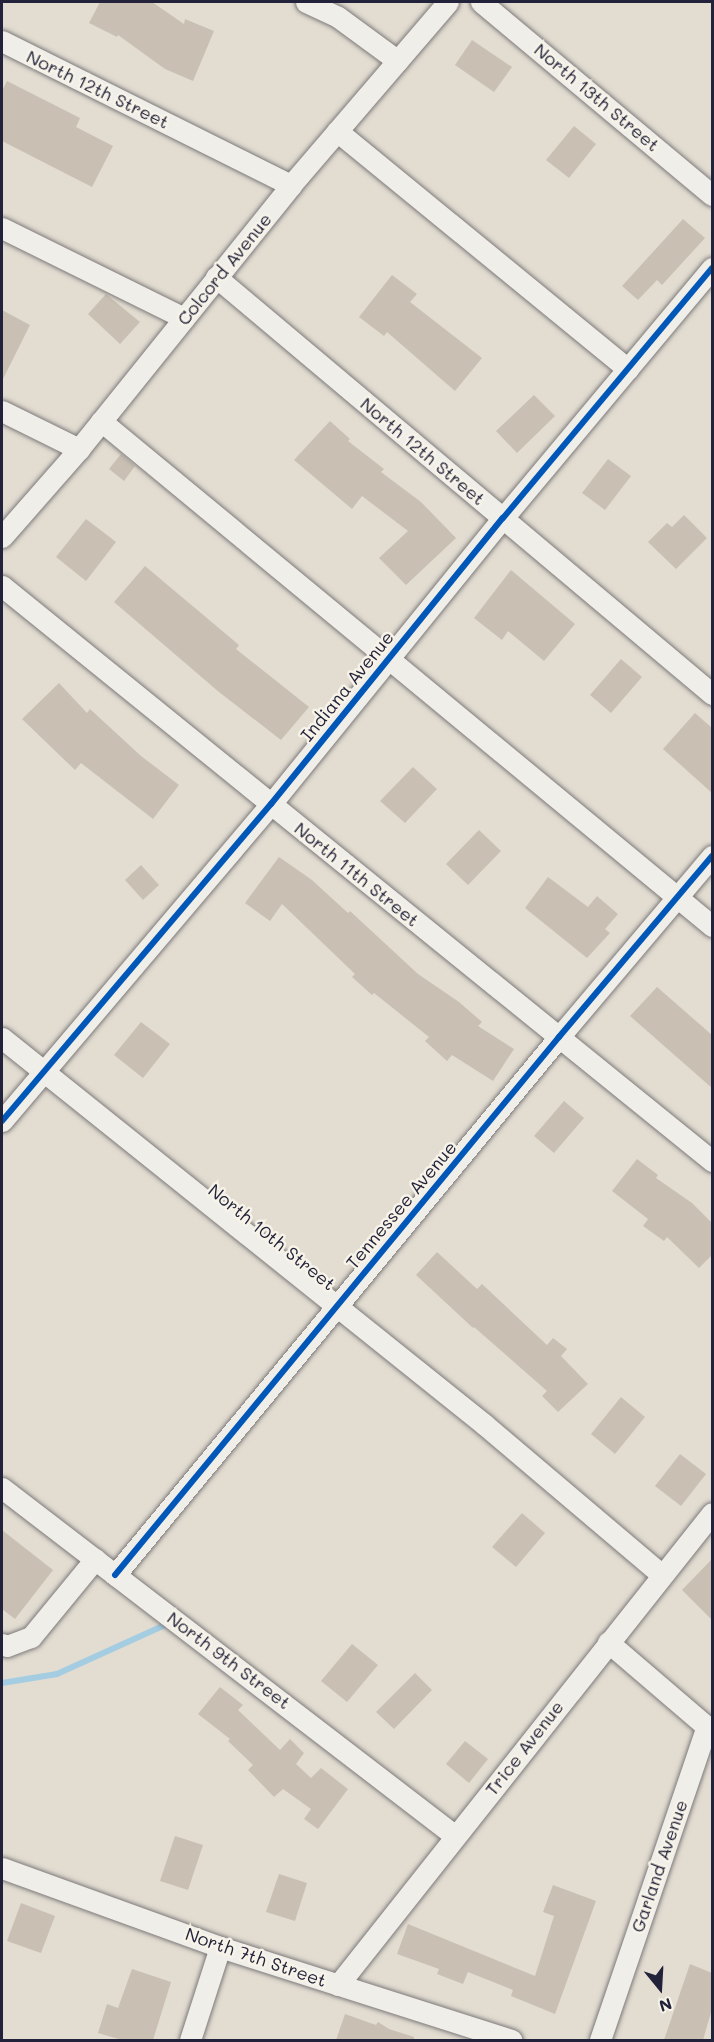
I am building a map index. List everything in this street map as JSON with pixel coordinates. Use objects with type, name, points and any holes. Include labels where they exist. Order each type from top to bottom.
[{"type":"street","points":[[306,2],[338,17],[398,61]]},
{"type":"street","name":"Colcord Avenue","points":[[2,537],[79,449],[291,185],[448,2]]},
{"type":"street","name":"North 13th Street","points":[[481,2],[712,195]]},
{"type":"street","name":"North 12th Street","points":[[2,41],[291,185]]},
{"type":"street","points":[[338,131],[628,369]]},
{"type":"street","points":[[2,228],[184,318]]},
{"type":"street","name":"Indiana Avenue","points":[[2,1121],[271,804],[503,518],[712,268]]},
{"type":"street","name":"North 12th Street","points":[[216,277],[712,694]]},
{"type":"street","points":[[2,411],[79,449]]},
{"type":"street","points":[[101,421],[712,926]]},
{"type":"street","name":"North 11th Street","points":[[2,586],[712,1161]]},
{"type":"street","name":"Tennessee Avenue","points":[[115,1575],[559,1037],[712,856]]},
{"type":"street","name":"North 10th Street","points":[[2,1038],[485,1425],[662,1575]]},
{"type":"street","name":"North 9th Street","points":[[2,1488],[454,1835]]},
{"type":"street","name":"Trice Avenue","points":[[338,1985],[454,1835],[712,1513]]},
{"type":"street","points":[[2,1644],[7,1646],[31,1637],[95,1559]]},
{"type":"street","points":[[608,1641],[710,1729]]},
{"type":"street","name":"Garland Avenue","points":[[600,2040],[710,1729]]},
{"type":"street","name":"North 7th Street","points":[[2,1869],[220,1947],[512,2040]]},
{"type":"street","points":[[190,2040],[220,1947]]},
{"type":"building","points":[[100,2],[152,2],[184,24],[185,19],[214,31],[193,81],[165,69],[118,35],[117,37],[89,23]]},
{"type":"building","points":[[472,40],[512,67],[494,92],[455,65]]},
{"type":"building","points":[[7,81],[80,118],[76,127],[113,146],[92,187],[2,141],[2,91]]},
{"type":"building","points":[[574,126],[596,144],[569,178],[546,160]]},
{"type":"building","points":[[683,219],[705,238],[662,285],[657,280],[638,300],[622,286]]},
{"type":"building","points":[[392,275],[417,294],[410,302],[482,358],[455,391],[387,332],[384,336],[359,317]]},
{"type":"building","points":[[106,294],[140,322],[120,344],[88,314]]},
{"type":"building","points":[[2,310],[30,325],[2,381]]},
{"type":"building","points":[[534,395],[555,416],[517,453],[496,431]]},
{"type":"building","points":[[330,421],[350,439],[348,441],[384,469],[381,472],[421,502],[456,538],[406,585],[379,558],[408,531],[362,496],[352,509],[294,460]]},
{"type":"building","points":[[121,454],[135,466],[124,481],[109,469]]},
{"type":"building","points":[[608,459],[631,476],[605,510],[582,493]]},
{"type":"building","points":[[684,515],[707,538],[676,569],[648,542],[667,523],[672,527]]},
{"type":"building","points":[[86,519],[116,542],[86,581],[56,557]]},
{"type":"building","points":[[145,566],[239,645],[236,649],[309,707],[281,740],[219,692],[114,602]]},
{"type":"building","points":[[511,570],[575,624],[544,661],[508,631],[502,640],[474,618]]},
{"type":"building","points":[[621,659],[642,677],[611,713],[590,695]]},
{"type":"building","points":[[59,683],[87,713],[90,709],[141,756],[179,785],[153,819],[81,763],[75,770],[22,719]]},
{"type":"building","points":[[695,713],[712,728],[712,793],[663,749]]},
{"type":"building","points":[[413,767],[437,789],[405,823],[380,801]]},
{"type":"building","points":[[479,830],[501,851],[468,885],[446,864]]},
{"type":"building","points":[[279,857],[312,880],[348,913],[350,911],[418,974],[459,1002],[482,1022],[478,1026],[514,1049],[493,1081],[452,1055],[447,1061],[425,1041],[429,1037],[374,993],[372,995],[352,977],[355,974],[282,904],[270,921],[245,903]]},
{"type":"building","points":[[141,865],[159,885],[143,900],[125,880]]},
{"type":"building","points":[[548,877],[588,907],[597,896],[618,914],[605,929],[610,933],[587,958],[525,908]]},
{"type":"building","points":[[657,987],[712,1035],[712,1088],[630,1016]]},
{"type":"building","points":[[141,1022],[170,1044],[143,1078],[114,1055]]},
{"type":"building","points":[[564,1101],[584,1118],[554,1153],[534,1136]]},
{"type":"building","points":[[637,1159],[658,1175],[656,1178],[692,1203],[712,1223],[712,1255],[699,1268],[667,1237],[664,1241],[643,1226],[648,1219],[612,1191]]},
{"type":"building","points":[[437,1252],[477,1289],[482,1284],[547,1345],[553,1338],[567,1349],[561,1356],[588,1384],[558,1412],[542,1396],[547,1391],[473,1328],[416,1275]]},
{"type":"building","points":[[621,1397],[645,1417],[615,1454],[591,1434]]},
{"type":"building","points":[[680,1454],[706,1474],[681,1506],[655,1486]]},
{"type":"building","points":[[522,1513],[545,1533],[516,1567],[492,1547]]},
{"type":"building","points":[[2,1530],[53,1570],[15,1619],[2,1609]]},
{"type":"building","points":[[712,1559],[712,1620],[682,1590]]},
{"type":"building","points":[[352,1644],[378,1665],[347,1702],[321,1681]]},
{"type":"building","points":[[415,1673],[432,1690],[394,1729],[376,1712]]},
{"type":"building","points":[[220,1687],[243,1705],[238,1710],[280,1750],[290,1739],[304,1753],[296,1764],[311,1778],[321,1768],[348,1789],[318,1829],[304,1819],[311,1809],[283,1789],[274,1797],[248,1770],[253,1765],[228,1741],[230,1739],[198,1714]]},
{"type":"building","points":[[465,1741],[488,1759],[469,1783],[446,1764]]},
{"type":"building","points":[[175,1836],[203,1845],[188,1890],[160,1881]]},
{"type":"building","points":[[279,1874],[307,1883],[295,1921],[266,1912]]},
{"type":"building","points":[[553,1885],[596,1901],[555,2014],[511,1996],[513,1990],[468,1972],[463,1984],[437,1974],[439,1969],[397,1954],[408,1924],[535,1976],[554,1916],[543,1912]]},
{"type":"building","points":[[21,1903],[55,1916],[41,1953],[7,1941]]},
{"type":"building","points":[[690,1964],[712,1973],[712,2009],[703,2040],[664,2040]]},
{"type":"building","points":[[132,1969],[171,1982],[153,2040],[122,2040],[98,2033],[107,2004],[118,2008]]},
{"type":"building","points":[[345,2014],[376,2025],[378,2022],[389,2029],[414,2037],[414,2040],[336,2040]]},
{"type":"waterway","points":[[2,1683],[57,1674],[167,1624]]},
{"type":"cycle path","points":[[2,1121],[271,804],[503,518],[712,268]]},
{"type":"cycle path","points":[[115,1575],[559,1037],[712,856]]}]
